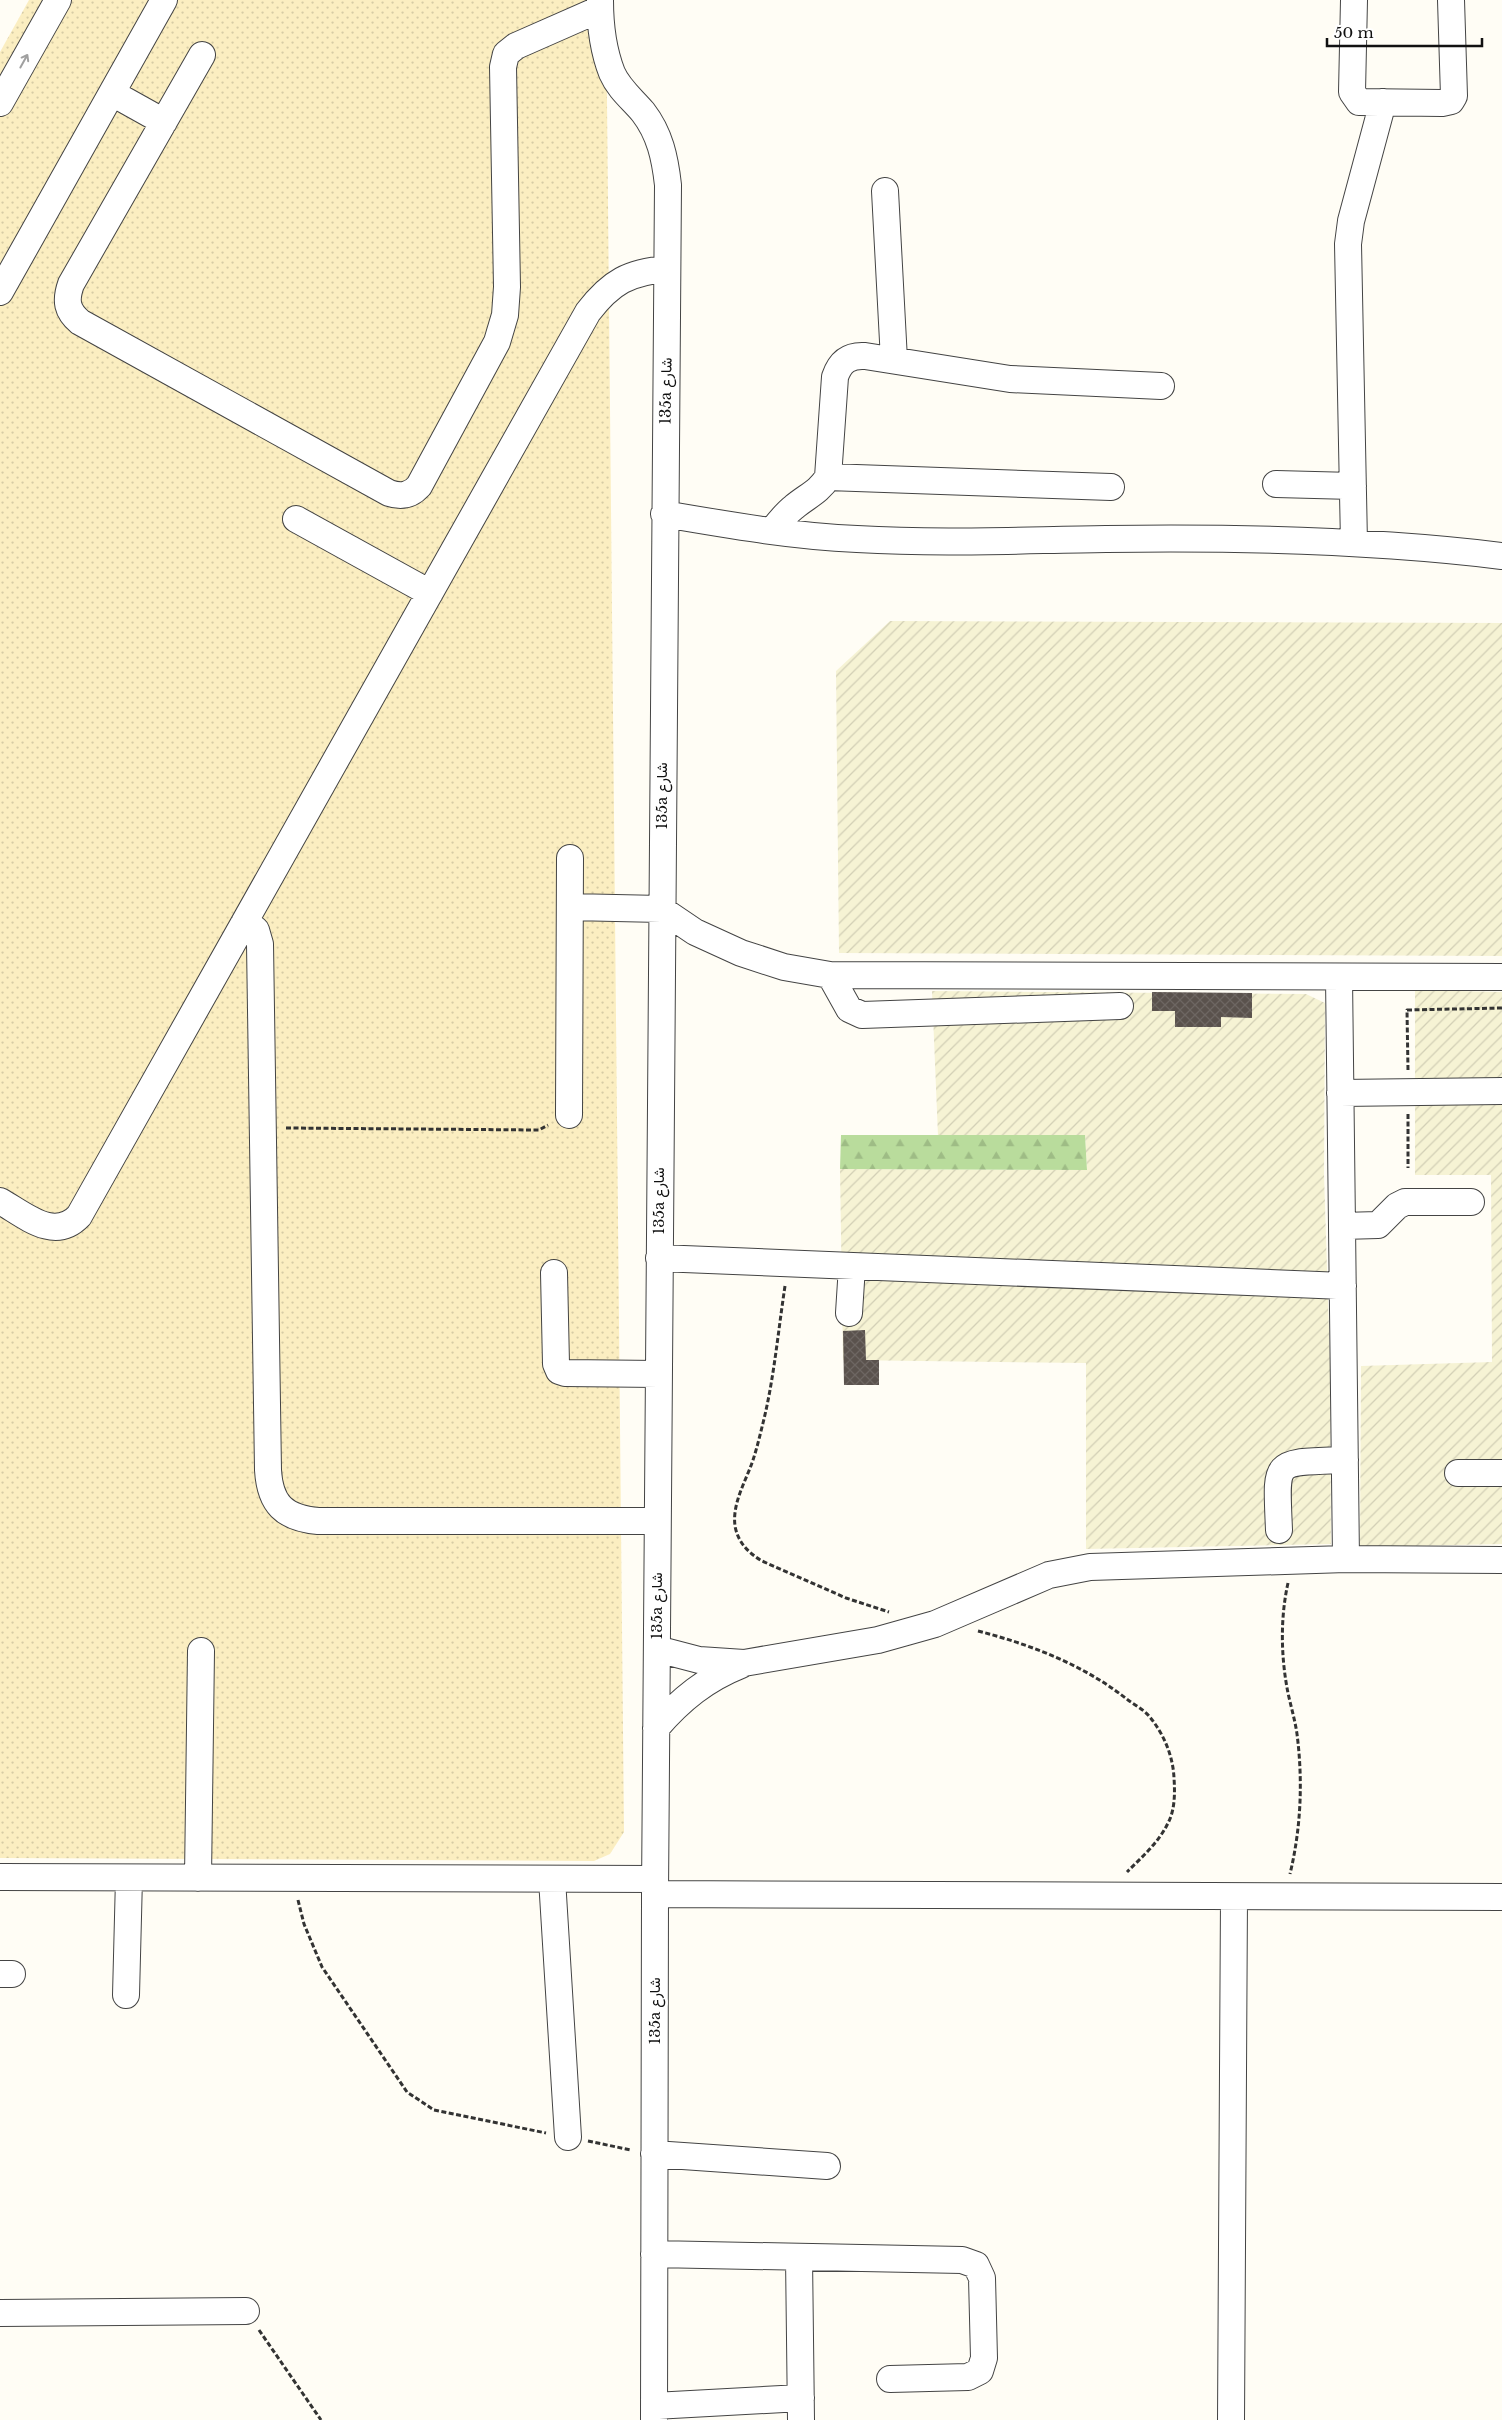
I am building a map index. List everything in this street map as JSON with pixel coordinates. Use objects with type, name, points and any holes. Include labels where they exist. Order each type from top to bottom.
[{"type":"street","points":[[0,103],[58,0]]},
{"type":"street","points":[[0,292],[164,0]]},
{"type":"street","points":[[1354,0],[1353,96],[1359,102],[1442,103],[1451,101],[1454,92],[1451,0]]},
{"type":"street","points":[[202,54],[71,284],[67,294],[67,305],[72,315],[80,322],[389,493],[405,496],[419,486],[497,342],[505,315],[507,287],[503,67],[506,54],[516,46],[600,4]]},
{"type":"street","name":"135a شارع","points":[[600,4],[605,50],[612,74],[625,95],[643,113],[656,133],[664,155],[668,184],[657,1521],[654,2413]]},
{"type":"street","points":[[112,92],[164,122]]},
{"type":"street","points":[[1354,543],[1349,232],[1383,102]]},
{"type":"street","points":[[885,191],[894,360]]},
{"type":"street","points":[[0,1201],[52,1228],[62,1228],[72,1224],[79,1216],[588,312],[602,293],[621,279],[643,271],[667,269]]},
{"type":"street","points":[[772,531],[782,517],[820,489],[828,477],[838,369],[849,358],[857,355],[1026,380],[1161,386]]},
{"type":"street","points":[[828,477],[1111,488]]},
{"type":"street","points":[[1276,484],[1353,486]]},
{"type":"street","points":[[664,514],[772,531],[855,539],[919,542],[1107,539],[1354,543],[1502,556]]},
{"type":"street","points":[[296,518],[430,593]]},
{"type":"street","points":[[569,1115],[570,858]]},
{"type":"street","points":[[570,907],[661,909],[695,932],[740,953],[784,967],[830,974],[1502,977]]},
{"type":"street","points":[[245,921],[256,930],[260,944],[268,1478],[275,1502],[287,1513],[301,1520],[318,1521],[657,1521]]},
{"type":"street","points":[[830,974],[850,1009],[862,1015],[1120,1006]]},
{"type":"street","points":[[1339,977],[1346,1559]]},
{"type":"street","points":[[1340,1092],[1502,1091]]},
{"type":"street","points":[[1342,1226],[1378,1225],[1397,1206],[1405,1202],[1471,1202]]},
{"type":"street","points":[[659,1258],[1343,1286]]},
{"type":"street","points":[[849,1313],[852,1266]]},
{"type":"street","points":[[554,1273],[556,1364],[558,1371],[565,1373],[658,1374]]},
{"type":"street","points":[[1279,1530],[1277,1485],[1281,1469],[1297,1462],[1345,1460]]},
{"type":"street","points":[[1458,1473],[1502,1474]]},
{"type":"street","points":[[656,1728],[674,1707],[695,1688],[718,1674],[744,1663],[878,1640],[935,1624],[1049,1575],[1090,1567],[1293,1560],[1502,1560]]},
{"type":"street","points":[[657,1649],[699,1660],[744,1663]]},
{"type":"street","points":[[198,1878],[200,1651]]},
{"type":"street","points":[[0,1877],[552,1879],[655,1886],[1234,1897],[1502,1897]]},
{"type":"street","points":[[126,1996],[129,1878]]},
{"type":"street","points":[[552,1879],[568,2137]]},
{"type":"street","points":[[1231,2420],[1234,1897]]},
{"type":"street","points":[[654,2154],[827,2166]]},
{"type":"street","points":[[654,2254],[962,2260],[976,2265],[980,2271],[984,2358],[980,2371],[968,2377],[890,2379]]},
{"type":"street","points":[[654,2413],[801,2409],[799,2257]]},
{"type":"street","points":[[0,2313],[246,2311]]},
{"type":"path","points":[[1408,1168],[1407,1010],[1502,1008]]},
{"type":"path","points":[[263,1128],[539,1130],[569,1115]]},
{"type":"path","points":[[1284,1897],[1294,1856],[1300,1815],[1300,1774],[1296,1732],[1284,1659],[1286,1593],[1293,1560]]},
{"type":"path","points":[[294,1878],[304,1924],[322,1967],[407,2092],[434,2110],[654,2154]]},
{"type":"path","points":[[246,2311],[321,2420]]},
{"type":"shaded area","points":[[890,621],[1502,623],[1502,956],[839,953],[836,671]]},
{"type":"shaded area","points":[[1415,990],[1502,992],[1502,1544],[1360,1547],[1361,1366],[1492,1362],[1491,1175],[1415,1175]]},
{"type":"shaded area","points":[[932,991],[1306,994],[1325,1003],[1324,1174],[1330,1364],[1331,1544],[1086,1549],[1086,1363],[843,1360],[840,1169],[1087,1170],[1085,1135],[938,1136]]},
{"type":"green space","points":[[841,1135],[1085,1135],[1087,1170],[840,1169]]},
{"type":"sand","points":[[29,0],[606,0],[624,1832],[610,1854],[594,1861],[0,1858],[0,52]]},
{"type":"building","points":[[1152,992],[1252,993],[1252,1018],[1221,1017],[1221,1027],[1175,1027],[1175,1011],[1152,1011]]},
{"type":"building","points":[[865,1330],[866,1360],[879,1360],[879,1385],[844,1385],[843,1331]]}]
